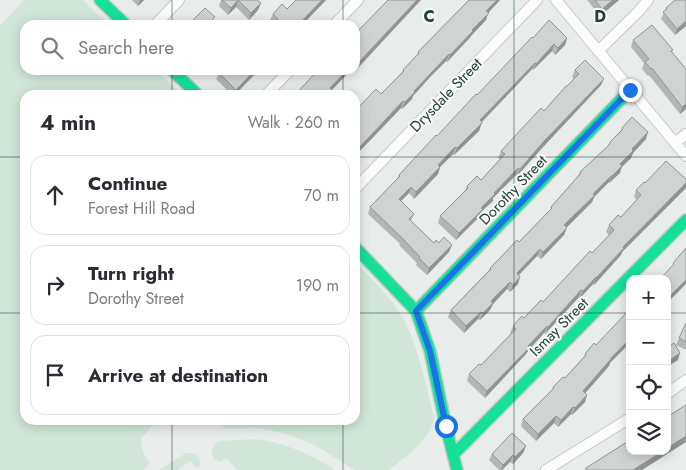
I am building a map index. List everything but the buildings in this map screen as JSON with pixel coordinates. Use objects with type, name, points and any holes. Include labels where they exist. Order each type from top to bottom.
[{"type":"street","points":[[100,0],[121,20]]},
{"type":"street","points":[[160,20],[179,0]]},
{"type":"street","points":[[339,20],[358,0]]},
{"type":"street","name":"Drysdale Street","points":[[360,184],[537,0]]},
{"type":"street","points":[[556,0],[686,156]]},
{"type":"street","points":[[598,51],[648,0]]},
{"type":"street","points":[[177,75],[193,90]]},
{"type":"street","points":[[271,90],[285,75]]},
{"type":"street","name":"Dorothy Street","points":[[416,311],[630,90]]},
{"type":"street","points":[[675,144],[686,134]]},
{"type":"street","name":"Ismay Street","points":[[454,455],[686,220]]},
{"type":"street","points":[[360,253],[416,311],[430,351],[457,470]]},
{"type":"street","points":[[671,391],[686,380]]},
{"type":"street","points":[[546,470],[626,420]]},
{"type":"green space","points":[[24,0],[83,0],[104,20],[20,20],[20,75],[161,75],[177,90],[20,90],[20,425],[155,425],[141,438],[143,452],[150,463],[143,470],[0,470],[0,26]]},
{"type":"green space","points":[[360,267],[394,305],[406,324],[421,365],[434,417],[432,425],[423,440],[389,470],[354,470],[310,443],[286,434],[253,428],[227,429],[222,426],[360,425]]},
{"type":"green space","points":[[255,439],[297,450],[335,470],[237,470],[226,458],[220,462],[212,455],[212,449],[220,441]]},
{"type":"green space","points":[[186,453],[192,453],[197,456],[200,460],[200,466],[196,468],[191,461],[177,470],[159,470]]},
{"type":"traffic: fast","points":[[100,0],[121,20]]},
{"type":"traffic: fast","points":[[177,75],[193,90]]},
{"type":"traffic: fast","points":[[416,311],[630,90]]},
{"type":"traffic: fast","points":[[453,455],[686,220]]},
{"type":"traffic: fast","points":[[360,252],[416,311],[430,351],[457,470]]},
{"type":"route","points":[[446,426],[430,351],[416,311],[630,90]]}]
